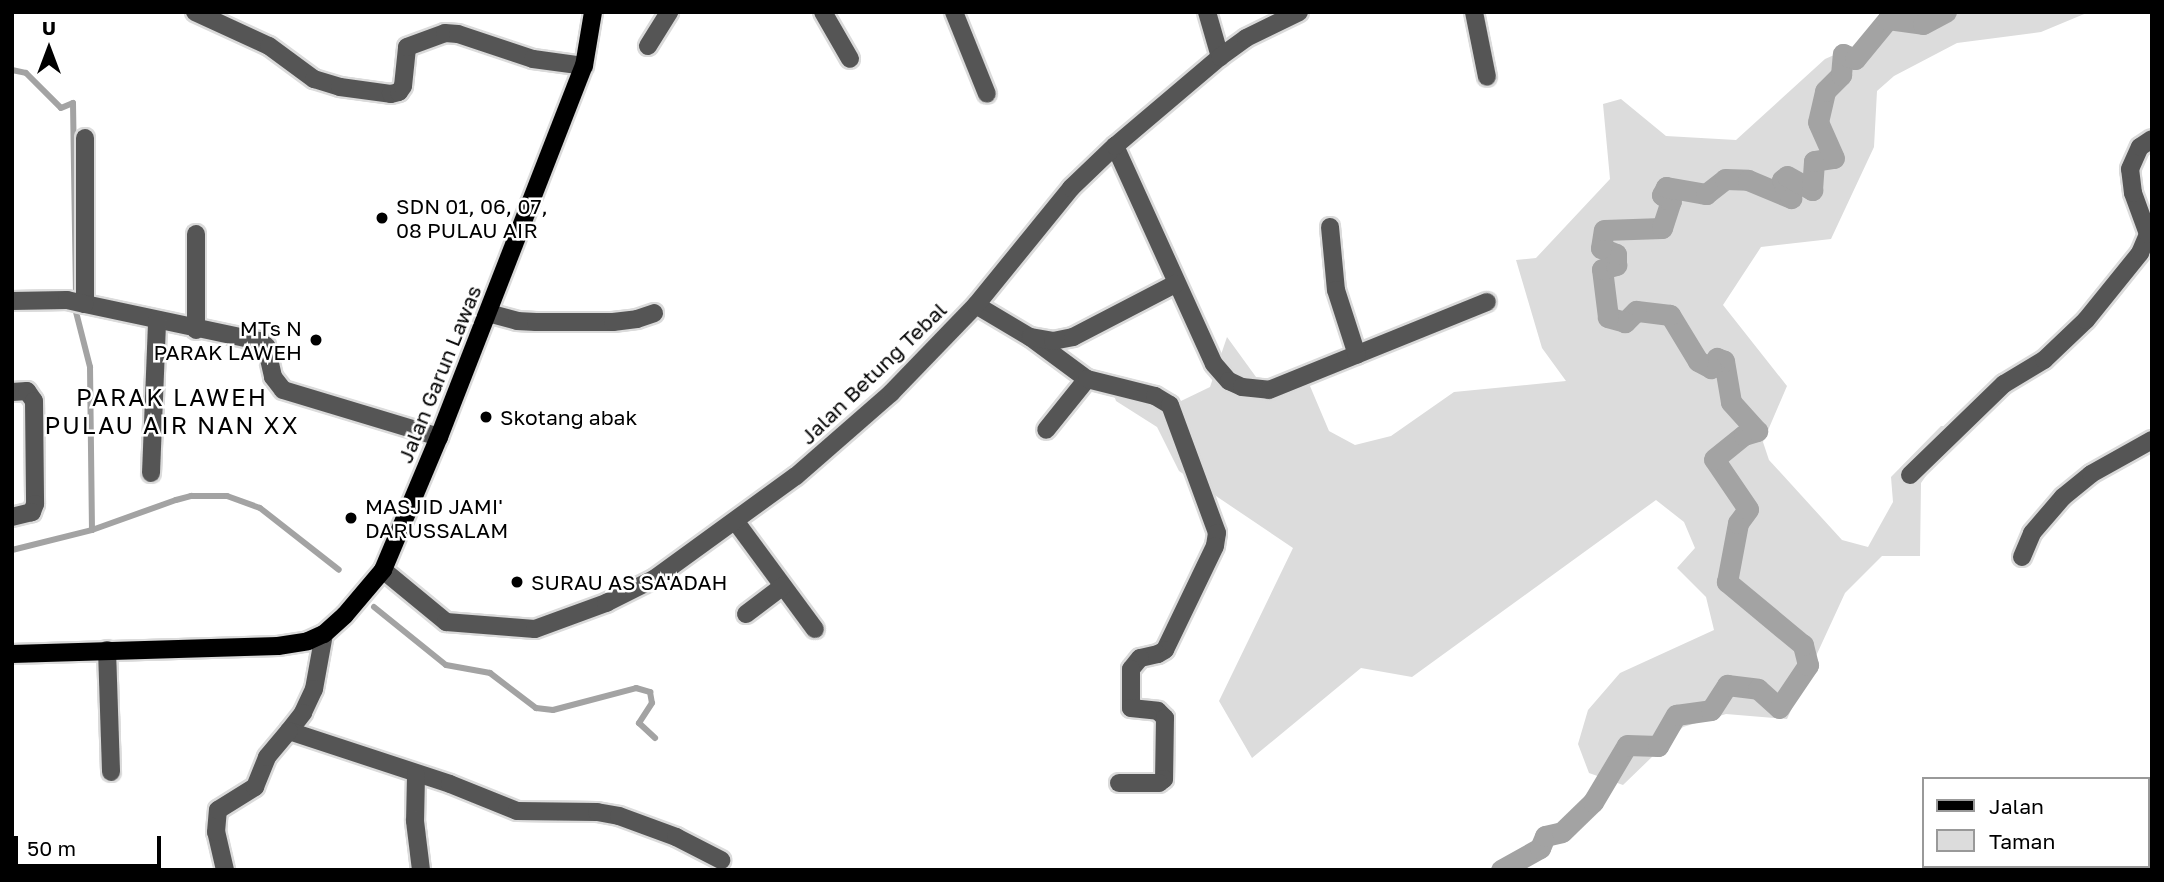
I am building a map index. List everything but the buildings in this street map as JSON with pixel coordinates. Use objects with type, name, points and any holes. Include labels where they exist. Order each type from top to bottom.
[{"type":"main road","name":"Jalan Garun Lawas","points":[[12,654],[278,646],[308,641],[324,634],[345,615],[383,570],[439,438],[584,66],[593,12]]},
{"type":"street","points":[[195,12],[269,46],[314,79],[340,87],[391,94],[399,92],[403,86],[407,47],[445,33],[458,34],[533,58],[584,66]]},
{"type":"street","points":[[648,46],[669,12]]},
{"type":"street","points":[[823,12],[850,60]]},
{"type":"street","points":[[954,12],[987,94]]},
{"type":"street","points":[[1207,12],[1220,57]]},
{"type":"street","name":"Jalan Betung Tebal","points":[[383,570],[446,622],[535,629],[639,588],[736,522],[839,441],[891,393],[976,305],[1045,218],[1115,146],[1246,38],[1299,12]]},
{"type":"street","points":[[1474,12],[1487,77]]},
{"type":"street","points":[[85,138],[85,304]]},
{"type":"street","points":[[1910,475],[2004,384],[2044,360],[2078,328],[2140,253],[2148,234],[2133,193],[2130,169],[2140,147],[2152,139]]},
{"type":"street","points":[[1115,146],[1175,284],[1214,364],[1229,381],[1242,387],[1269,390],[1487,302]]},
{"type":"street","points":[[1330,227],[1336,290],[1357,355]]},
{"type":"street","points":[[196,234],[196,330]]},
{"type":"street","points":[[1030,337],[1053,341],[1073,337],[1175,284]]},
{"type":"street","points":[[12,301],[67,300],[196,330],[263,342],[276,383],[288,393],[439,438]]},
{"type":"street","points":[[976,305],[1030,337],[1087,379],[1155,396],[1170,405],[1217,533],[1215,546],[1165,650],[1140,658],[1131,669],[1131,708],[1158,711],[1165,718],[1163,781],[1119,783]]},
{"type":"street","points":[[488,313],[509,320],[536,322],[624,321],[654,313]]},
{"type":"street","points":[[150,473],[157,321]]},
{"type":"street","points":[[1046,430],[1087,379]]},
{"type":"street","points":[[12,391],[27,391],[34,401],[35,504],[32,512],[12,517]]},
{"type":"street","points":[[2022,557],[2032,533],[2063,497],[2091,474],[2152,440]]},
{"type":"street","points":[[736,522],[815,629]]},
{"type":"street","points":[[746,614],[783,586]]},
{"type":"street","points":[[225,870],[216,832],[218,810],[255,787],[267,757],[303,713],[314,689],[324,634]]},
{"type":"street","points":[[107,650],[111,772]]},
{"type":"street","points":[[289,731],[450,784],[517,811],[597,812],[619,816],[676,836],[721,860]]},
{"type":"street","points":[[416,775],[415,821],[421,870]]},
{"type":"green space","points":[[1932,12],[2089,12],[2041,32],[1957,43],[1894,76],[1877,91],[1874,147],[1831,239],[1761,247],[1723,305],[1787,386],[1763,442],[1769,460],[1842,540],[1868,547],[1893,502],[1891,477],[1941,426],[1960,427],[1921,483],[1920,556],[1882,556],[1845,593],[1787,719],[1726,714],[1683,727],[1623,785],[1589,773],[1578,744],[1588,710],[1620,673],[1714,630],[1706,597],[1677,568],[1695,548],[1684,522],[1656,500],[1412,677],[1361,668],[1252,758],[1219,701],[1293,548],[1179,471],[1157,427],[1116,401],[1109,381],[1181,401],[1210,387],[1227,337],[1264,388],[1307,379],[1329,431],[1355,445],[1391,436],[1454,392],[1566,381],[1542,348],[1516,260],[1536,258],[1610,179],[1603,104],[1621,99],[1666,136],[1736,140],[1825,59]]},
{"type":"waterway","points":[[1501,870],[1540,848],[1545,836],[1562,832],[1593,802],[1627,745],[1658,746],[1676,715],[1711,710],[1727,685],[1758,689],[1779,708],[1808,665],[1803,645],[1727,582],[1738,523],[1748,509],[1714,459],[1744,435],[1757,431],[1731,402],[1724,361],[1717,358],[1711,368],[1698,361],[1670,315],[1636,311],[1625,322],[1608,317],[1602,269],[1616,265],[1616,254],[1601,248],[1604,230],[1662,228],[1671,201],[1662,195],[1666,187],[1706,194],[1725,179],[1748,180],[1791,198],[1782,180],[1787,176],[1812,190],[1814,161],[1834,158],[1818,122],[1825,91],[1841,75],[1843,54],[1855,59],[1888,19],[1923,24],[1946,12]]},
{"type":"waterway","points":[[12,70],[26,73],[61,108],[73,103],[76,295]]},
{"type":"waterway","points":[[76,312],[90,367],[92,530],[191,496],[227,496],[260,508],[339,570]]},
{"type":"waterway","points":[[12,550],[92,530]]},
{"type":"waterway","points":[[374,607],[446,665],[490,673],[536,708],[553,710],[636,688],[650,692],[652,703],[639,723],[655,738]]},
{"type":"place","name":"SDN 01, 06, 07, 08 PULAU AIR","points":[[382,218]]},
{"type":"place","name":"MTs N PARAK LAWEH","points":[[316,340]]},
{"type":"place","name":"Skotang abak","points":[[486,417]]},
{"type":"place","name":"MASJID JAMI' DARUSSALAM","points":[[351,518]]},
{"type":"place","name":"SURAU AS SA'ADAH","points":[[517,582]]},
{"type":"district","name":"PARAK LAWEH PULAU AIR NAN XX","points":[[172,411]]}]
